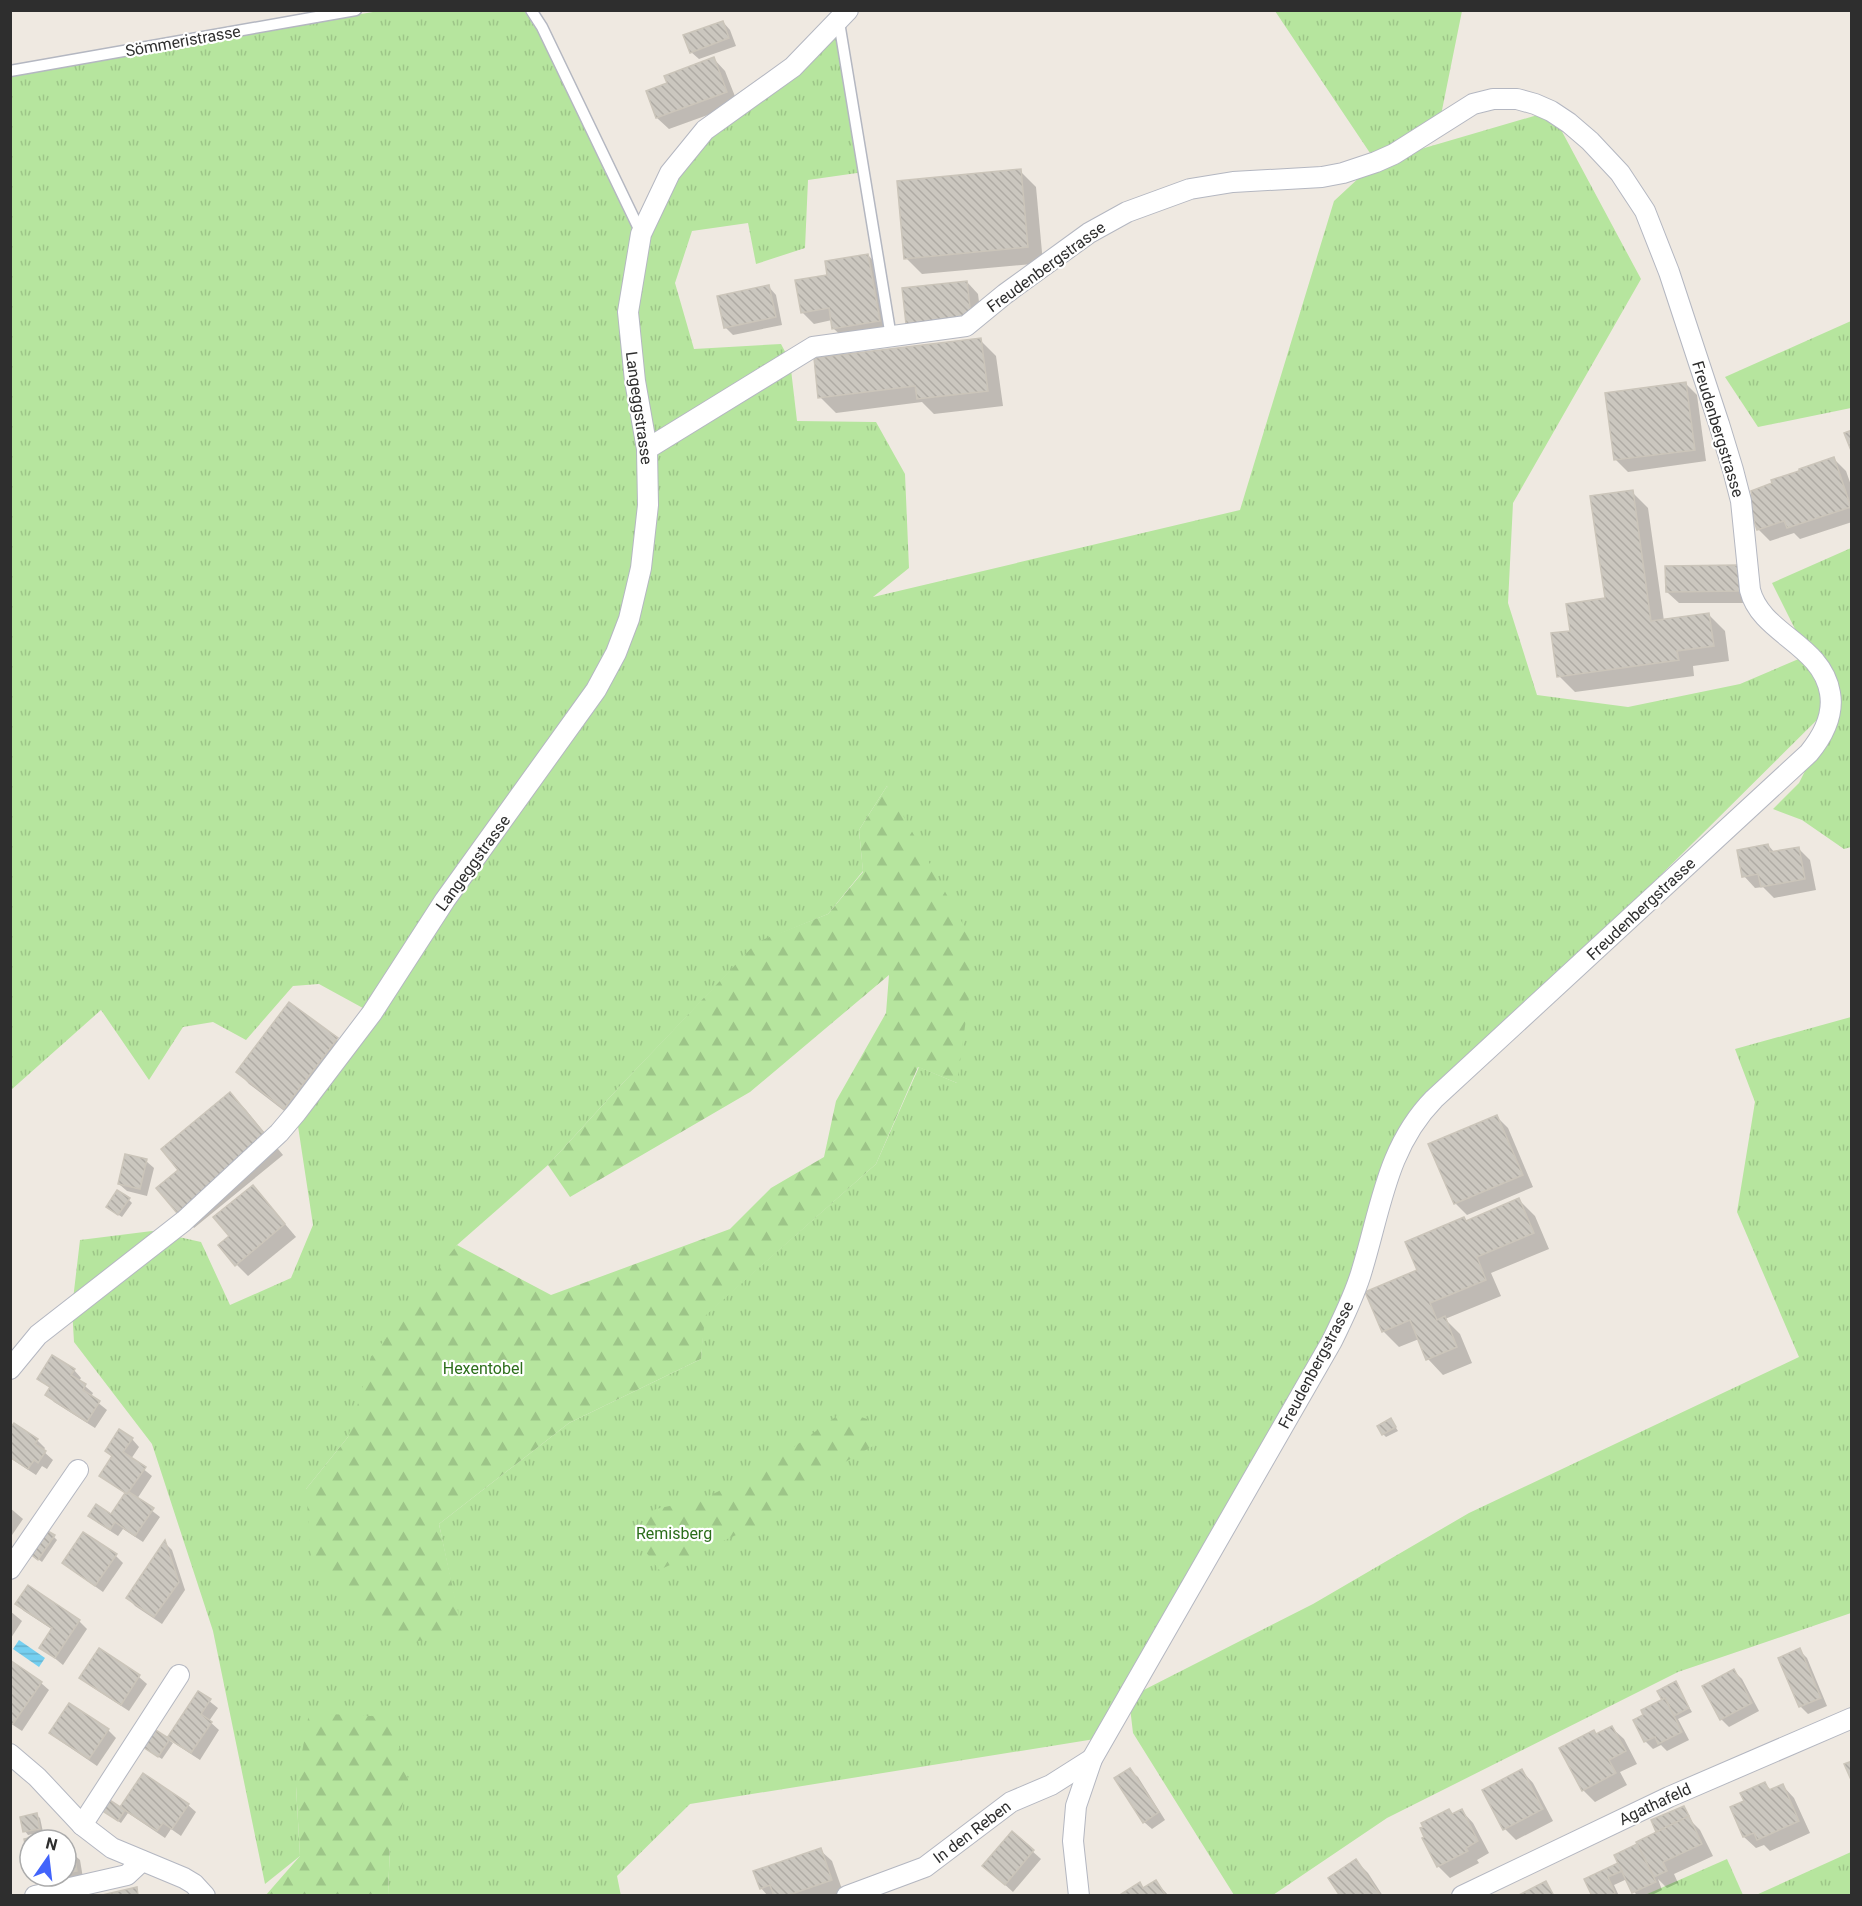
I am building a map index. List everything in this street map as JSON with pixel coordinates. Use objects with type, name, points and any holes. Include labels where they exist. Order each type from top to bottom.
[{"type":"street","name":"Langeggstrasse","points":[[10,1369],[38,1335],[184,1221],[279,1133],[372,1013],[445,900],[596,690],[616,653],[629,619],[641,568],[648,505],[647,449],[635,381],[628,312],[641,234],[670,173],[705,130],[793,68],[844,16]]},
{"type":"street","name":"Freudenbergstrasse","points":[[647,449],[813,347],[966,326],[1005,294],[1089,233],[1127,212],[1190,189],[1233,182],[1332,176],[1394,154],[1473,104],[1504,98],[1535,104],[1569,123],[1590,141],[1620,173],[1645,211],[1669,272],[1719,424],[1738,491],[1753,602],[1761,614],[1819,665],[1830,690],[1831,706],[1827,724],[1819,741],[1809,753],[1434,1099],[1411,1126],[1394,1161],[1362,1273],[1332,1341],[1092,1759],[1076,1806],[1073,1841],[1078,1896]]},
{"type":"street","points":[[10,1569],[78,1470]]},
{"type":"street","points":[[82,1825],[179,1675]]},
{"type":"street","name":"Agathafeld","points":[[1462,1896],[1669,1797],[1851,1718]]},
{"type":"street","points":[[10,1754],[37,1778],[82,1825],[112,1848],[184,1878],[194,1884],[205,1896]]},
{"type":"street","name":"In den Reben","points":[[847,1896],[925,1867],[1011,1802],[1051,1785],[1092,1759]]},
{"type":"street","points":[[35,1896],[127,1875],[142,1861]]},
{"type":"lane","name":"Sömmeristrasse","points":[[10,71],[356,10]]},
{"type":"lane","points":[[531,10],[542,27],[641,234]]},
{"type":"lane","points":[[844,16],[891,336]]},
{"type":"green space","points":[[379,11],[524,11],[537,30],[641,233],[670,173],[839,22],[864,172],[808,180],[805,248],[756,264],[748,223],[692,231],[675,283],[694,349],[781,344],[790,361],[797,421],[876,422],[905,474],[909,568],[873,597],[1240,510],[1334,201],[1376,162],[1275,11],[1462,11],[1439,125],[1380,161],[1551,111],[1641,279],[1513,503],[1508,603],[1537,695],[1628,707],[1740,684],[1808,655],[1772,583],[1851,548],[1851,847],[1844,849],[1802,820],[1773,809],[1799,783],[1824,733],[1830,707],[1421,1113],[1355,1290],[1130,1697],[1313,1604],[1469,1513],[1799,1357],[1737,1212],[1755,1102],[1735,1049],[1851,1017],[1851,1613],[1678,1672],[1387,1818],[1273,1895],[1234,1895],[1133,1733],[1129,1699],[1101,1738],[690,1804],[617,1876],[621,1896],[388,1895],[390,1846],[296,1786],[300,1856],[265,1884],[213,1631],[152,1444],[74,1342],[72,1308],[80,1240],[152,1231],[201,1242],[230,1305],[291,1278],[313,1225],[296,1113],[372,1013],[319,984],[293,986],[246,1040],[213,1022],[183,1027],[149,1080],[101,1010],[11,1090],[11,72]],"holes":[[[887,786],[957,1083],[919,1067],[876,1164],[704,1316],[701,1359],[569,1423],[439,1524],[461,1630],[306,1489],[348,1437],[457,1245],[548,1165],[757,943],[828,914],[863,871],[859,830]]]},
{"type":"green space","points":[[1851,321],[1851,408],[1758,427],[1725,377]]},
{"type":"green space","name":"Hexentobel","points":[[887,786],[976,948],[957,1083],[918,1067],[876,1164],[705,1316],[701,1359],[569,1423],[439,1524],[462,1630],[407,1644],[311,1557],[306,1489],[348,1437],[372,1356],[457,1245],[551,1295],[730,1229],[771,1188],[824,1157],[836,1101],[886,1013],[889,975],[750,1092],[570,1197],[548,1165],[757,942],[828,914],[863,872],[859,830]]},
{"type":"green space","name":"Remisberg","points":[[844,1411],[867,1419],[873,1446],[800,1488],[789,1511],[659,1570],[643,1548],[645,1518],[656,1509],[705,1498],[763,1469]]},
{"type":"green space","points":[[309,1713],[391,1717],[409,1783],[390,1846],[388,1895],[266,1895],[300,1856],[296,1786]]},
{"type":"green space","points":[[1851,1852],[1851,1895],[1756,1895]]},
{"type":"green space","points":[[1727,1859],[1743,1895],[1645,1895]]},
{"type":"water","points":[[19,1640],[45,1658],[39,1667],[13,1649]]},
{"type":"building","points":[[723,21],[729,38],[690,53],[683,35]]},
{"type":"building","points":[[714,57],[727,92],[656,118],[646,91],[667,83],[664,76]]},
{"type":"building","points":[[1021,169],[1028,247],[904,259],[897,181]]},
{"type":"building","points":[[868,254],[880,321],[832,329],[829,308],[801,313],[795,280],[827,275],[825,261]]},
{"type":"building","points":[[967,281],[971,316],[906,324],[902,288]]},
{"type":"building","points":[[769,285],[776,317],[724,328],[717,296]]},
{"type":"building","points":[[981,338],[988,391],[917,399],[915,386],[818,398],[814,358]]},
{"type":"building","points":[[1686,382],[1695,450],[1614,460],[1605,393]]},
{"type":"building","points":[[1852,430],[1852,453],[1844,433]]},
{"type":"building","points":[[1834,457],[1851,507],[1787,528],[1784,521],[1757,530],[1746,496],[1752,495],[1751,491],[1772,483],[1771,480]]},
{"type":"building","points":[[1633,490],[1651,621],[1709,613],[1714,646],[1677,651],[1679,660],[1557,677],[1551,633],[1570,631],[1566,604],[1605,598],[1590,496]]},
{"type":"building","points":[[1740,565],[1740,591],[1666,592],[1665,566]]},
{"type":"building","points":[[1768,844],[1770,852],[1799,847],[1805,879],[1761,887],[1758,874],[1742,877],[1737,850]]},
{"type":"building","points":[[289,1002],[338,1038],[284,1109],[236,1072]]},
{"type":"building","points":[[230,1092],[268,1138],[177,1213],[156,1188],[178,1170],[161,1149]]},
{"type":"building","points":[[1497,1115],[1523,1175],[1454,1204],[1428,1144]]},
{"type":"building","points":[[125,1154],[147,1159],[140,1189],[118,1184]]},
{"type":"building","points":[[253,1185],[285,1224],[235,1266],[218,1245],[229,1236],[213,1217]]},
{"type":"building","points":[[117,1190],[130,1198],[118,1215],[106,1207]]},
{"type":"building","points":[[1519,1198],[1534,1233],[1477,1257],[1486,1280],[1430,1303],[1437,1320],[1445,1316],[1457,1347],[1426,1360],[1410,1320],[1382,1332],[1365,1292],[1417,1270],[1405,1242],[1464,1217],[1466,1221]]},
{"type":"building","points":[[52,1355],[75,1369],[71,1375],[86,1384],[83,1390],[100,1401],[87,1422],[45,1395],[50,1387],[37,1379]]},
{"type":"building","points":[[1391,1418],[1396,1427],[1382,1435],[1377,1426]]},
{"type":"building","points":[[14,1423],[38,1439],[35,1444],[46,1451],[38,1463],[34,1460],[28,1469],[10,1457],[10,1428]]},
{"type":"building","points":[[119,1429],[133,1438],[123,1452],[146,1467],[127,1494],[99,1476],[112,1456],[105,1451]]},
{"type":"building","points":[[129,1492],[154,1508],[135,1536],[115,1522],[110,1530],[88,1516],[96,1504],[111,1514],[125,1493]]},
{"type":"building","points":[[44,1529],[55,1535],[38,1560],[29,1553]]},
{"type":"building","points":[[83,1532],[117,1554],[95,1586],[62,1563]]},
{"type":"building","points":[[165,1540],[179,1582],[154,1617],[126,1598]]},
{"type":"building","points":[[28,1585],[80,1620],[55,1658],[39,1648],[52,1628],[15,1604]]},
{"type":"building","points":[[99,1648],[140,1675],[121,1705],[79,1678]]},
{"type":"building","points":[[1800,1648],[1821,1698],[1799,1707],[1778,1658]]},
{"type":"building","points":[[10,1660],[42,1682],[13,1724],[10,1722]]},
{"type":"building","points":[[1734,1669],[1752,1703],[1720,1720],[1702,1686]]},
{"type":"building","points":[[1676,1681],[1689,1708],[1674,1716],[1665,1698],[1662,1700],[1657,1691]]},
{"type":"building","points":[[198,1691],[211,1699],[201,1714],[212,1722],[191,1753],[167,1738]]},
{"type":"building","points":[[1665,1698],[1682,1732],[1658,1744],[1655,1737],[1644,1742],[1633,1720],[1643,1715],[1641,1710]]},
{"type":"building","points":[[69,1703],[109,1729],[89,1759],[49,1733]]},
{"type":"building","points":[[1612,1726],[1626,1751],[1609,1760],[1616,1773],[1582,1791],[1559,1748],[1594,1730],[1596,1734]]},
{"type":"building","points":[[154,1729],[170,1739],[158,1757],[143,1747]]},
{"type":"building","points":[[1852,1761],[1852,1782],[1844,1764]]},
{"type":"building","points":[[1130,1768],[1159,1812],[1143,1823],[1114,1778]]},
{"type":"building","points":[[1522,1769],[1543,1809],[1503,1830],[1482,1790]]},
{"type":"building","points":[[143,1773],[189,1804],[172,1829],[163,1823],[157,1831],[120,1807]]},
{"type":"building","points":[[1765,1782],[1769,1790],[1783,1784],[1799,1821],[1757,1840],[1754,1833],[1743,1837],[1730,1807],[1744,1801],[1740,1793]]},
{"type":"building","points":[[108,1799],[125,1810],[118,1821],[101,1810]]},
{"type":"building","points":[[1684,1806],[1689,1816],[1656,1832],[1651,1820]]},
{"type":"building","points":[[1449,1809],[1452,1814],[1462,1809],[1478,1841],[1466,1848],[1468,1851],[1437,1867],[1422,1838],[1424,1837],[1420,1828],[1423,1827],[1421,1823]]},
{"type":"building","points":[[37,1813],[40,1828],[22,1828],[20,1817]]},
{"type":"building","points":[[1689,1816],[1702,1844],[1663,1862],[1667,1871],[1654,1877],[1636,1842]]},
{"type":"building","points":[[1012,1831],[1034,1850],[1005,1885],[982,1866]]},
{"type":"building","points":[[1637,1844],[1656,1882],[1632,1893],[1614,1855]]},
{"type":"building","points":[[821,1848],[832,1880],[786,1896],[774,1896],[770,1885],[760,1889],[753,1871]]},
{"type":"building","points":[[1356,1859],[1381,1896],[1340,1896],[1328,1878]]},
{"type":"building","points":[[1618,1863],[1622,1871],[1608,1877],[1615,1893],[1610,1896],[1592,1896],[1584,1879]]},
{"type":"building","points":[[1156,1880],[1166,1896],[1118,1896],[1140,1882],[1143,1888]]},
{"type":"building","points":[[1546,1881],[1554,1896],[1517,1896]]},
{"type":"building","points":[[137,1887],[138,1896],[98,1896]]}]
